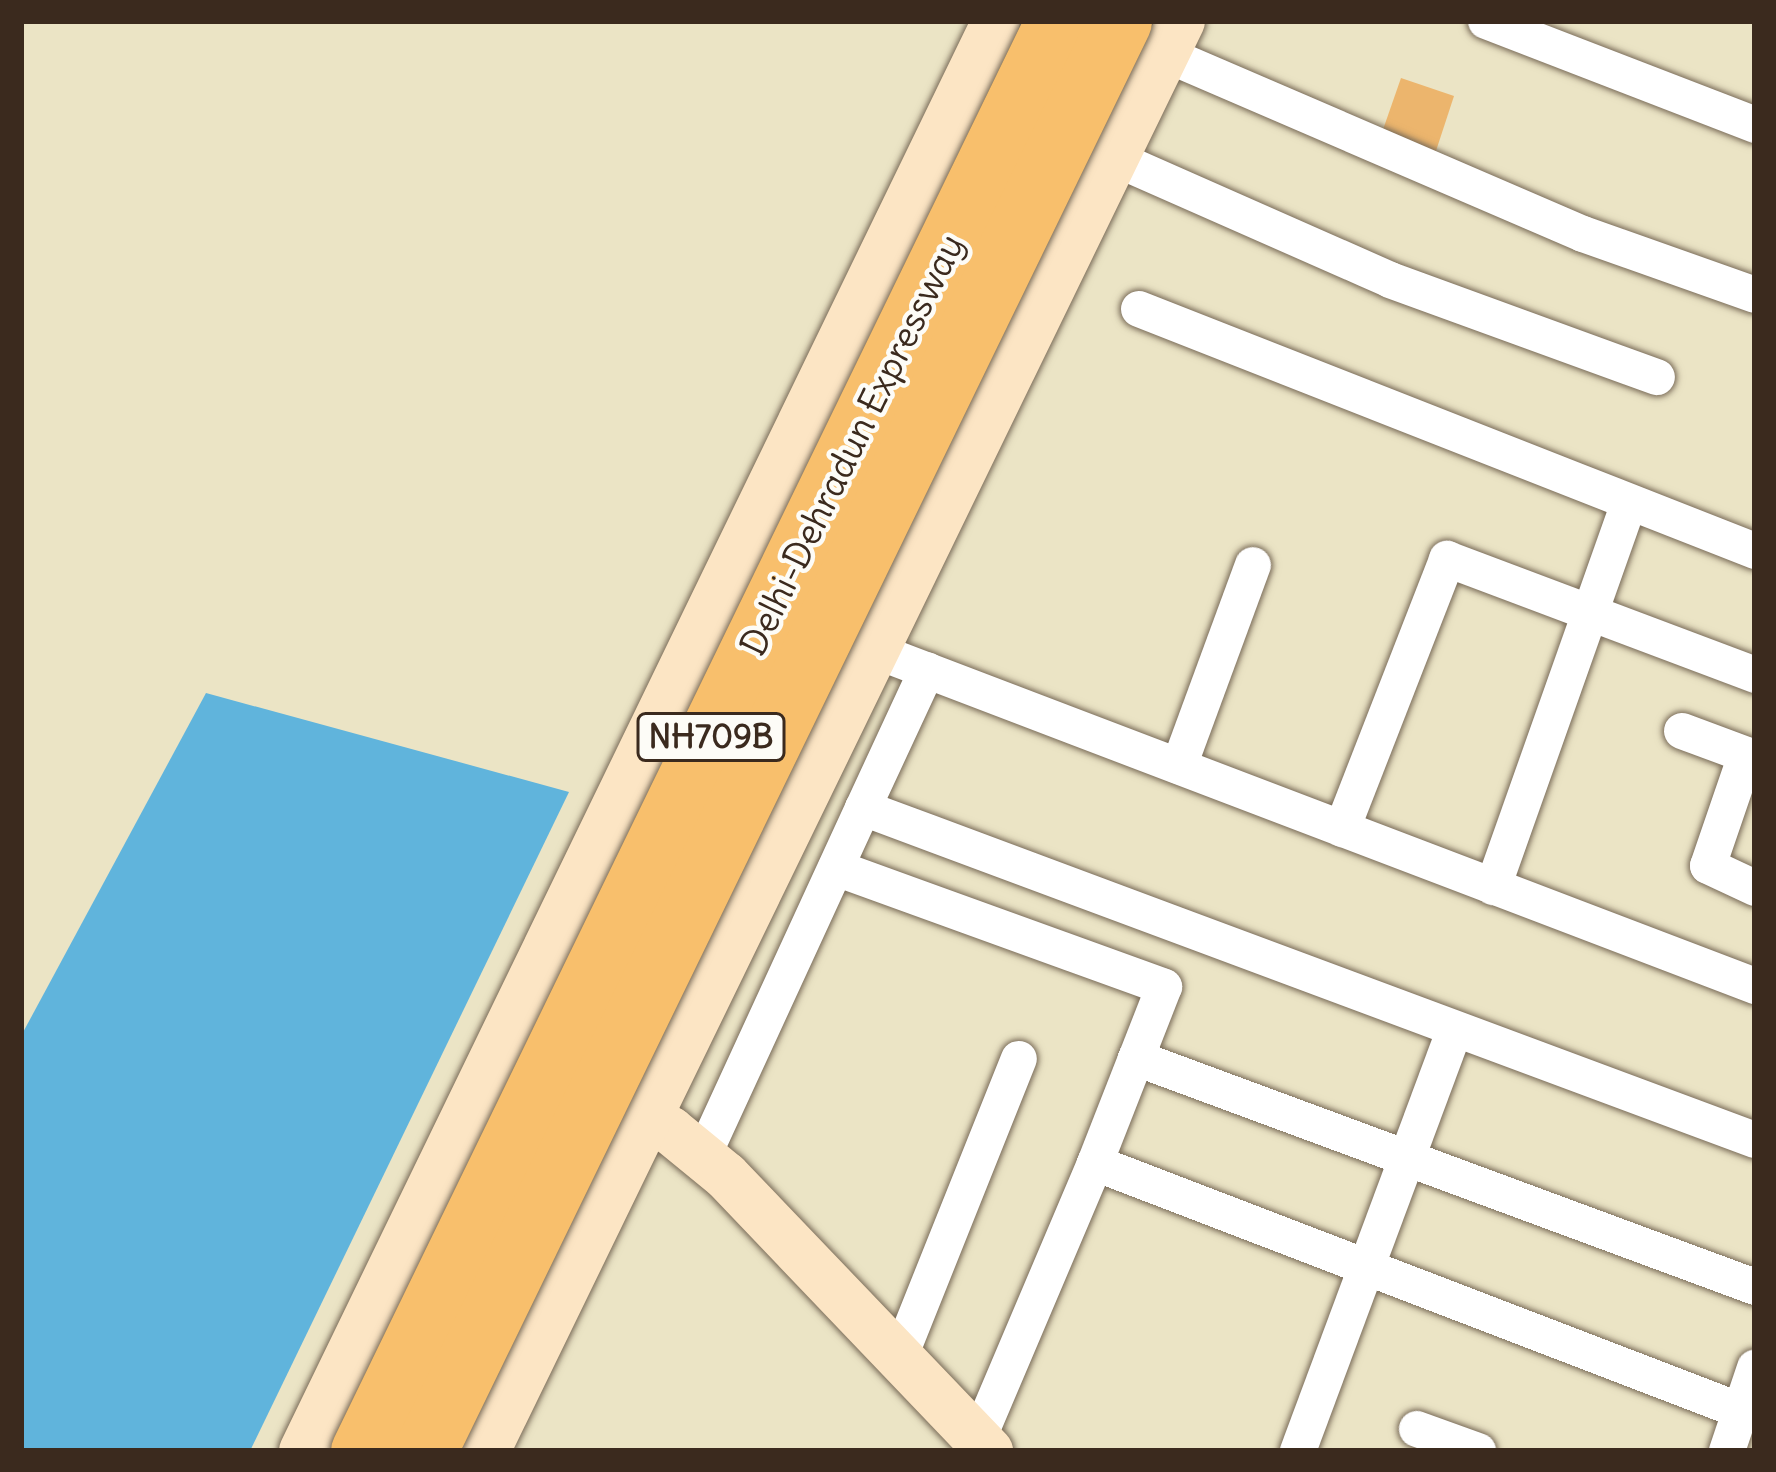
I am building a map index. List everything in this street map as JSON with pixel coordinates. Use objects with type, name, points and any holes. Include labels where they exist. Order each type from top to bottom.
[{"type":"highway","name":"Delhi-Dehradun Expressway","points":[[362,1451],[1057,21]]},
{"type":"highway","name":"Delhi-Dehradun Expressway","points":[[425,1451],[1176,48]]},
{"type":"street","points":[[303,1451],[996,21]]},
{"type":"street","points":[[1486,21],[1755,125]]},
{"type":"street","points":[[680,1139],[876,651],[1139,169],[1176,48],[1582,234],[1755,295]]},
{"type":"street","points":[[1139,169],[1390,280],[1658,377]]},
{"type":"street","points":[[1138,309],[1755,551]]},
{"type":"street","points":[[1493,886],[1629,504]]},
{"type":"street","points":[[1342,829],[1447,560],[1755,675]]},
{"type":"street","points":[[1179,766],[1253,565]]},
{"type":"street","points":[[876,651],[1755,986]]},
{"type":"street","points":[[486,1451],[680,1139],[836,868],[927,670]]},
{"type":"street","points":[[1682,731],[1751,756],[1708,866],[1755,889]]},
{"type":"street","points":[[863,808],[1755,1140]]},
{"type":"street","points":[[504,1042],[680,1139],[900,1356],[983,1445],[1164,987],[836,868]]},
{"type":"street","points":[[1298,1451],[1455,1029]]},
{"type":"street","points":[[1136,1058],[1755,1287]]},
{"type":"street","points":[[900,1356],[1019,1059]]},
{"type":"street","points":[[1095,1163],[1367,1272],[1741,1411]]},
{"type":"street","points":[[1727,1451],[1755,1368]]},
{"type":"street","points":[[1417,1429],[1478,1451]]},
{"type":"water","points":[[206,693],[569,792],[250,1451],[21,1451],[21,1036]]},
{"type":"building","points":[[1401,78],[1454,96],[1433,160],[1379,141]]}]
